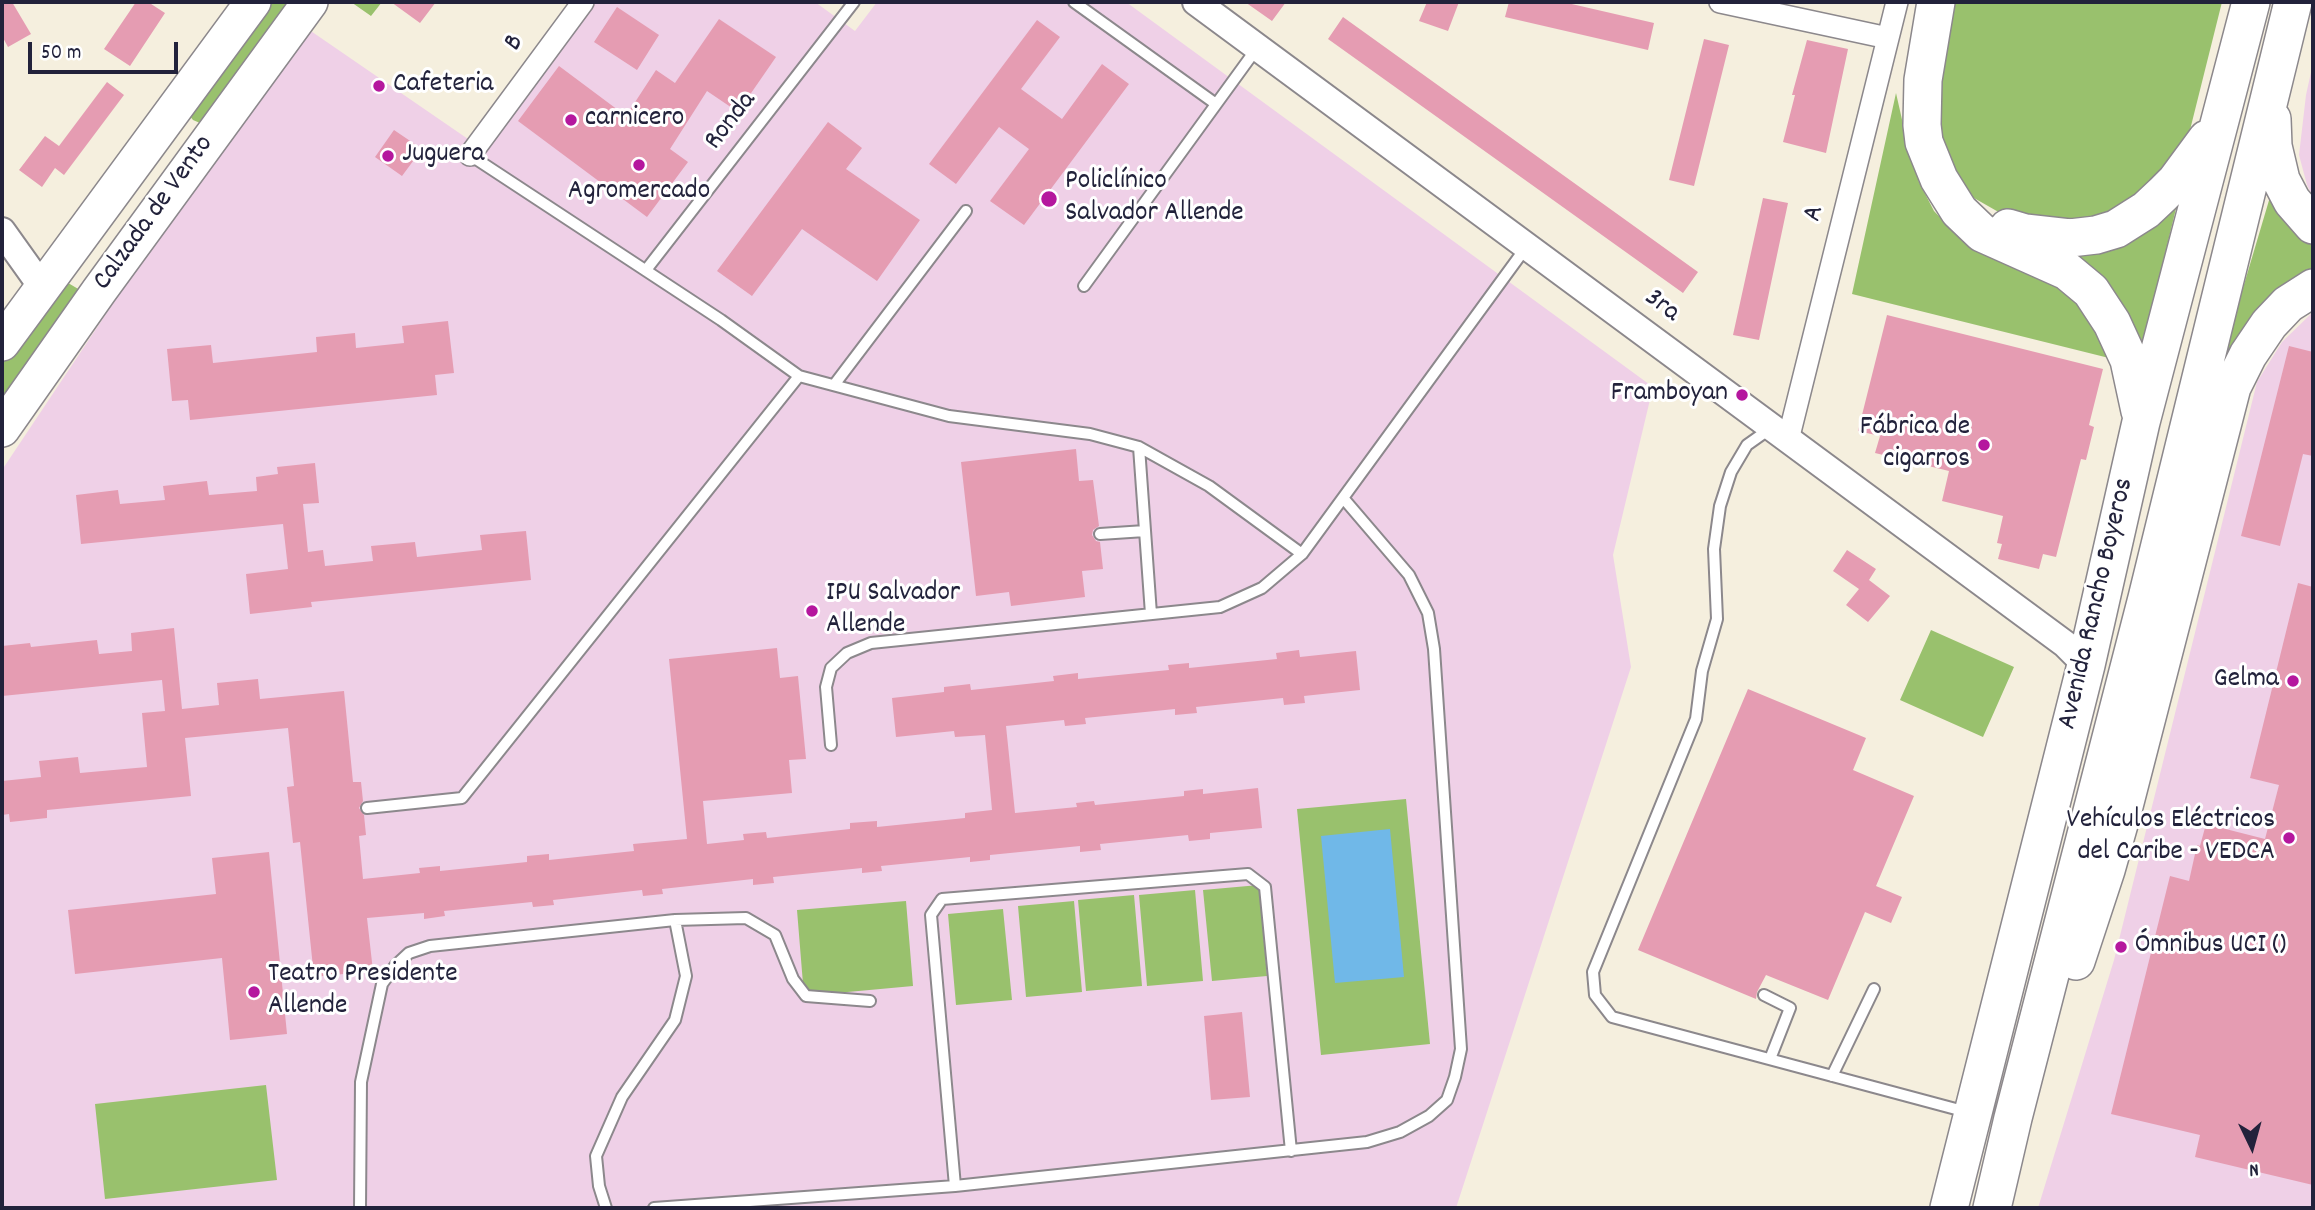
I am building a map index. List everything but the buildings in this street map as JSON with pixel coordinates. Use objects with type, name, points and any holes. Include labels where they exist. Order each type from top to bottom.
[{"type":"highway","points":[[1936,2],[1923,80],[1922,114],[1924,142],[1945,189],[1959,211],[1982,233],[2067,271],[2091,291],[2112,323],[2129,360],[2141,422]]},
{"type":"highway","name":"Avenida Rancho Boyeros","points":[[1949,1208],[2086,665],[2141,422],[2251,2]]},
{"type":"highway","name":"Avenida Rancho Boyeros","points":[[1992,1208],[2147,598],[2293,2]]},
{"type":"highway","points":[[2283,41],[2273,113],[2273,146],[2285,190],[2313,225]]},
{"type":"highway","points":[[1945,189],[1986,219],[2025,233],[2070,238],[2116,229],[2146,210],[2176,181],[2220,115],[2231,80]]},
{"type":"highway","points":[[2013,1118],[2057,1013],[2106,870],[2232,387],[2248,355],[2269,324],[2288,304],[2313,288]]},
{"type":"main road","name":"Calzada de Vento","points":[[2,343],[42,271],[171,114],[253,2]]},
{"type":"main road","name":"Calzada de Vento","points":[[2,429],[310,2]]},
{"type":"main road","points":[[171,114],[172,128],[180,139],[207,142]]},
{"type":"main road","points":[[42,271],[77,261],[90,266],[98,276],[99,291]]},
{"type":"street","name":"B","points":[[470,155],[583,2]]},
{"type":"street","name":"3ra","points":[[1196,2],[2065,644],[2086,665]]},
{"type":"street","points":[[1720,2],[1888,38]]},
{"type":"street","name":"A","points":[[1780,434],[1897,2]]},
{"type":"street","points":[[2,231],[42,271]]},
{"type":"lane","name":"Ronda","points":[[646,270],[855,2]]},
{"type":"lane","points":[[1074,2],[1216,104]]},
{"type":"lane","points":[[1084,286],[1258,47]]},
{"type":"lane","points":[[470,155],[646,270],[799,376],[949,416],[1090,434],[1139,447],[1209,486],[1302,554]]},
{"type":"lane","points":[[834,386],[966,211]]},
{"type":"lane","points":[[831,745],[825,687],[831,668],[847,653],[871,643],[1220,607],[1262,588],[1302,554],[1527,246]]},
{"type":"lane","points":[[367,808],[462,798],[799,376]]},
{"type":"lane","points":[[1780,434],[1747,445],[1731,472],[1720,506],[1714,549],[1717,620],[1702,671],[1696,719],[1593,972],[1595,995],[1612,1017],[1973,1114]]},
{"type":"lane","points":[[1139,447],[1151,614]]},
{"type":"lane","points":[[654,1208],[955,1186],[1367,1142],[1400,1132],[1429,1116],[1447,1100],[1461,1049],[1434,649],[1428,613],[1409,575],[1343,499]]},
{"type":"lane","points":[[1100,534],[1145,531]]},
{"type":"lane","points":[[955,1186],[931,915],[942,899],[1248,874],[1265,887],[1291,1151]]},
{"type":"lane","points":[[360,1208],[360,1082],[382,985],[395,966],[410,953],[430,946],[675,920],[746,918],[775,935],[793,979],[806,996],[870,1000]]},
{"type":"lane","points":[[606,1208],[599,1186],[596,1156],[622,1097],[675,1020],[686,976],[675,920]]},
{"type":"lane","points":[[1832,1076],[1874,989]]},
{"type":"lane","points":[[1765,995],[1790,1009],[1770,1059]]},
{"type":"shaded area","name":"IPU Salvador Allende","points":[[574,2],[815,2],[855,31],[877,2],[1126,2],[1653,387],[1613,555],[1631,667],[1456,1208],[2,1208],[2,470],[122,290],[305,27],[468,139]]},
{"type":"shaded area","points":[[2313,63],[2313,197],[2299,155],[2306,95]]},
{"type":"shaded area","points":[[2313,312],[2313,1208],[2038,1208],[2114,960],[2257,382],[2282,342]]},
{"type":"green space","points":[[269,2],[296,2],[200,123],[193,120],[189,115]]},
{"type":"green space","points":[[351,2],[382,2],[371,16]]},
{"type":"green space","points":[[1954,2],[2222,2],[2185,150],[2159,185],[2105,222],[2009,218],[1974,198],[1959,183],[1944,161],[1934,80]]},
{"type":"green space","points":[[1896,93],[1910,155],[1919,182],[1934,211],[1977,250],[2045,277],[2091,314],[2121,361],[1852,294]]},
{"type":"green space","points":[[2179,196],[2142,350],[2068,256]]},
{"type":"green space","points":[[2270,197],[2313,240],[2313,267],[2279,289],[2213,389]]},
{"type":"green space","points":[[63,280],[80,290],[2,429],[2,343]]},
{"type":"green space","points":[[1931,630],[2014,667],[1983,737],[1900,700]]},
{"type":"green space","points":[[1406,799],[1430,1044],[1321,1055],[1297,809]]},
{"type":"green space","points":[[1259,885],[1267,976],[1212,981],[1203,890]]},
{"type":"green space","points":[[1195,890],[1203,981],[1147,986],[1139,895]]},
{"type":"green space","points":[[1134,895],[1142,986],[1086,991],[1078,900]]},
{"type":"green space","points":[[906,901],[913,986],[804,996],[797,910]]},
{"type":"green space","points":[[1074,901],[1082,992],[1026,997],[1018,906]]},
{"type":"green space","points":[[1003,909],[1012,1000],[956,1005],[948,914]]},
{"type":"green space","points":[[266,1085],[277,1180],[105,1199],[95,1104]]},
{"type":"water","points":[[1390,829],[1404,977],[1335,983],[1321,836]]},
{"type":"place","name":"Cafeteria","points":[[379,86]]},
{"type":"place","name":"carnicero","points":[[571,120]]},
{"type":"place","name":"Juguera","points":[[388,156]]},
{"type":"place","name":"Agromercado","points":[[639,165]]},
{"type":"place","name":"Policlínico Salvador Allende","points":[[1049,199]]},
{"type":"place","name":"Framboyan","points":[[1742,395]]},
{"type":"place","name":"Fábrica de cigarros","points":[[1984,445]]},
{"type":"place","name":"IPU Salvador Allende","points":[[812,611]]},
{"type":"place","name":"Gelma","points":[[2293,681]]},
{"type":"place","name":"Vehículos Eléctricos del Caribe - VEDCA","points":[[2289,838]]},
{"type":"place","name":"Ómnibus UCI ()","points":[[2121,947]]},
{"type":"place","name":"Teatro Presidente Allende","points":[[254,992]]}]
